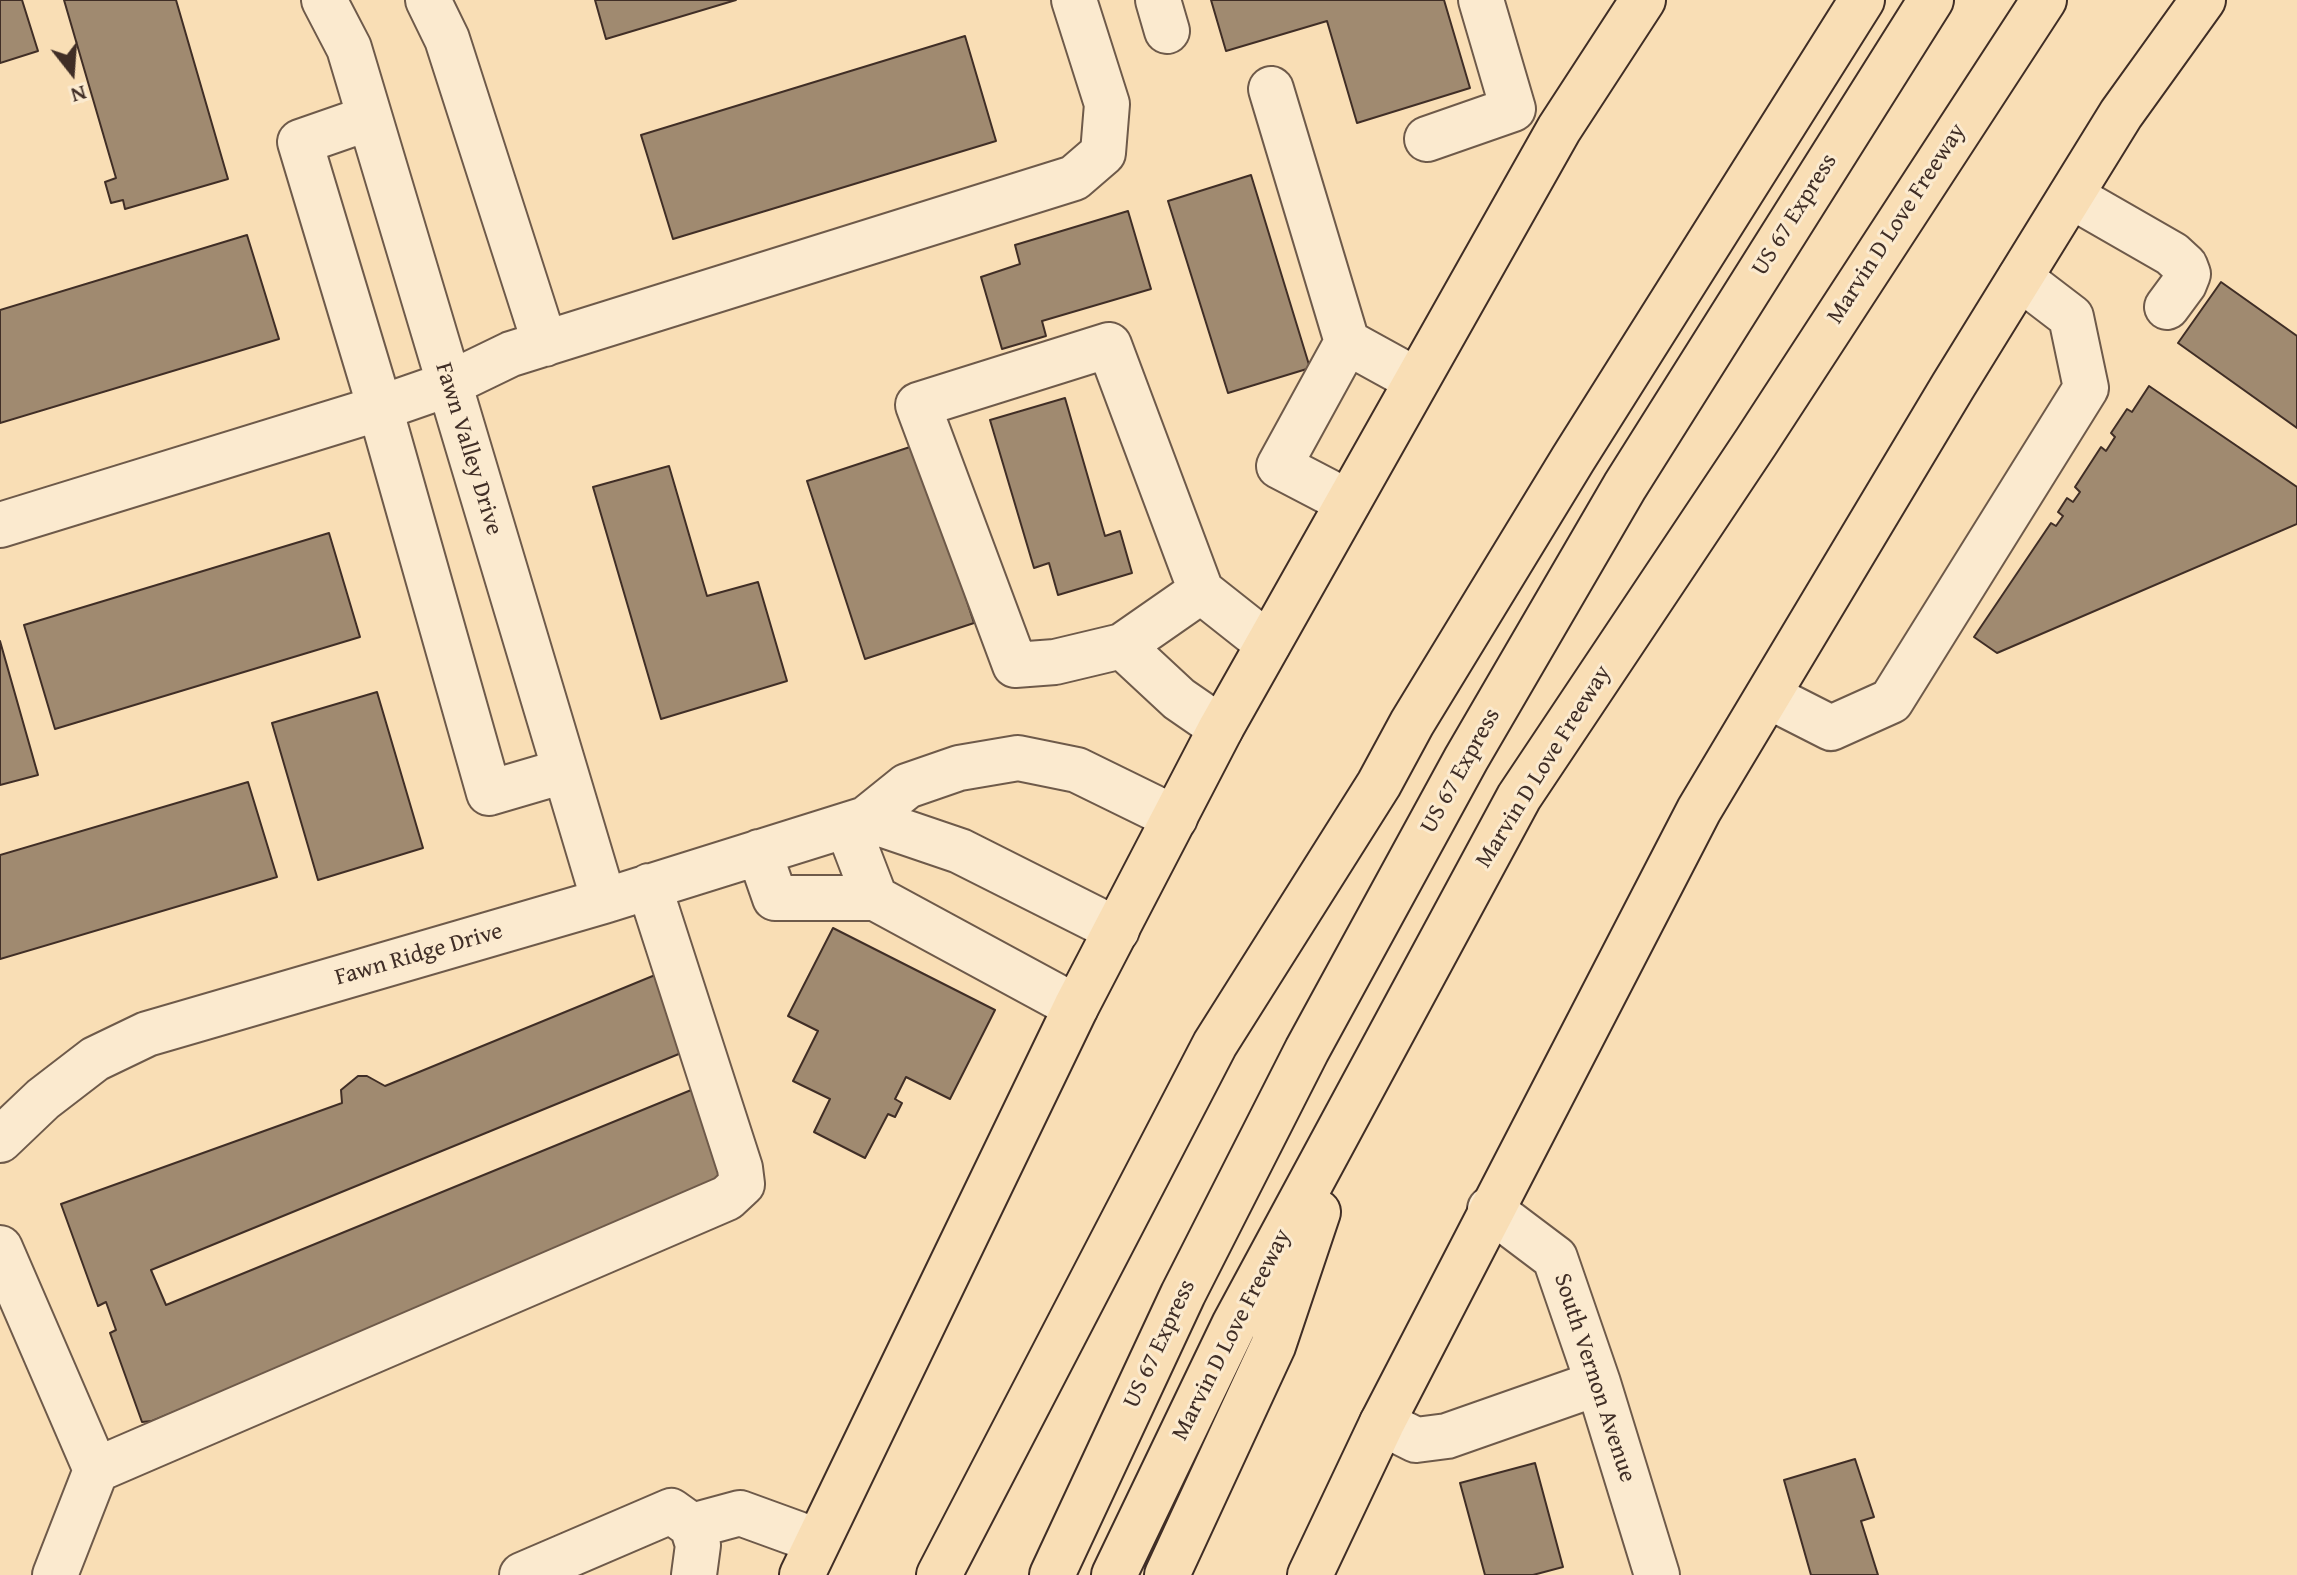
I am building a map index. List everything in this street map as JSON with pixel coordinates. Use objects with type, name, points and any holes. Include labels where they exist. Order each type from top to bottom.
[{"type":"main road","points":[[809,1558],[1076,1007],[1221,728],[1559,129],[1643,0]]},
{"type":"main road","points":[[939,1575],[1215,1044],[1379,784],[1412,723],[1573,459],[1862,0]]},
{"type":"main road","name":"US 67 Express","points":[[1052,1575],[1210,1240],[1307,1050],[1466,759],[1625,486],[1931,0]]},
{"type":"main road","name":"Marvin D Love Freeway","points":[[1114,1575],[1234,1325],[1519,797],[1756,442],[2044,0]]},
{"type":"main road","points":[[1310,1575],[1382,1423],[1490,1209],[1699,810],[2121,114],[2203,0]]},
{"type":"main road","points":[[1167,1575],[1273,1346],[1358,1091]]},
{"type":"street","name":"Fawn Valley Drive","points":[[324,0],[349,48],[604,901]]},
{"type":"street","points":[[428,0],[447,39],[545,344]]},
{"type":"street","points":[[0,525],[380,408],[449,384],[511,354],[1074,178],[1103,153],[1107,104],[1074,0]]},
{"type":"street","points":[[1513,109],[1486,16],[1520,0]]},
{"type":"street","points":[[1271,89],[1347,342],[1416,380]]},
{"type":"street","points":[[1427,139],[1513,109],[1559,129]]},
{"type":"street","points":[[369,118],[300,142],[380,408],[489,793],[564,771]]},
{"type":"street","points":[[2071,196],[2172,254],[2185,266],[2188,274],[2184,284],[2167,307]]},
{"type":"street","points":[[1768,696],[1831,728],[1891,701],[2086,388],[2071,317],[2020,278]]},
{"type":"street","points":[[1347,342],[1279,466],[1348,502]]},
{"type":"street","points":[[1201,591],[1122,646],[1055,662],[1015,665],[918,405],[1109,345],[1201,591],[1268,644]]},
{"type":"street","points":[[1122,646],[1179,699],[1221,728]]},
{"type":"street","name":"Fawn Ridge Drive","points":[[0,1140],[43,1099],[95,1059],[147,1034],[604,901],[856,822],[907,786],[959,768],[1018,758],[1077,770],[1175,818]]},
{"type":"street","points":[[875,898],[856,822],[960,851],[1117,930]]},
{"type":"street","points":[[759,852],[775,898],[875,898],[1076,1007]]},
{"type":"street","points":[[96,1470],[735,1192],[742,1184],[740,1168],[649,886]]},
{"type":"street","name":"South Vernon Avenue","points":[[1490,1209],[1555,1258],[1598,1383],[1657,1575]]},
{"type":"street","points":[[0,1248],[96,1470],[55,1575]]},
{"type":"street","points":[[1382,1423],[1416,1440],[1447,1436],[1598,1383]]},
{"type":"street","points":[[522,1575],[671,1511],[692,1526],[698,1545],[694,1575]]},
{"type":"street","points":[[692,1526],[740,1513],[809,1558]]},
{"type":"building","points":[[0,0],[22,0],[38,51],[0,63]]},
{"type":"building","points":[[64,0],[176,0],[228,179],[125,209],[123,200],[111,203],[105,182],[116,178]]},
{"type":"building","points":[[595,0],[736,0],[606,39]]},
{"type":"building","points":[[1211,0],[1444,0],[1470,88],[1357,123],[1327,21],[1226,51]]},
{"type":"building","points":[[965,36],[996,141],[673,239],[641,135]]},
{"type":"building","points":[[1251,175],[1310,368],[1228,393],[1168,201]]},
{"type":"building","points":[[1128,211],[1151,289],[1042,321],[1046,336],[1002,349],[981,277],[1020,264],[1015,245]]},
{"type":"building","points":[[247,235],[279,339],[0,423],[0,310]]},
{"type":"building","points":[[2221,282],[2297,336],[2297,428],[2178,343]]},
{"type":"building","points":[[2149,386],[2297,487],[2297,524],[1997,653],[1974,637],[2051,523],[2056,526],[2063,516],[2058,512],[2067,498],[2073,502],[2080,492],[2075,487],[2101,447],[2106,451],[2115,437],[2111,433],[2127,409],[2132,412]]},
{"type":"building","points":[[1065,398],[1105,536],[1120,531],[1132,573],[1058,595],[1049,563],[1034,568],[990,420]]},
{"type":"building","points":[[916,445],[974,623],[865,659],[807,481]]},
{"type":"building","points":[[669,466],[707,596],[758,582],[787,681],[661,719],[593,487]]},
{"type":"building","points":[[329,533],[360,637],[55,729],[24,625]]},
{"type":"building","points":[[0,641],[38,775],[0,785]]},
{"type":"building","points":[[377,692],[423,848],[318,880],[272,723]]},
{"type":"building","points":[[248,782],[277,877],[0,959],[0,855]]},
{"type":"building","points":[[833,928],[995,1010],[950,1099],[906,1077],[895,1099],[902,1103],[895,1117],[888,1114],[865,1158],[814,1132],[830,1099],[793,1081],[818,1031],[788,1016]]},
{"type":"building","points":[[660,973],[691,1049],[151,1270],[166,1305],[701,1086],[739,1180],[152,1421],[142,1422],[110,1333],[116,1330],[106,1302],[98,1306],[61,1204],[342,1103],[341,1090],[358,1076],[367,1076],[385,1086]]},
{"type":"building","points":[[1855,1459],[1874,1517],[1861,1521],[1878,1575],[1811,1575],[1784,1480]]},
{"type":"building","points":[[1535,1463],[1563,1567],[1533,1575],[1485,1575],[1460,1483]]}]
